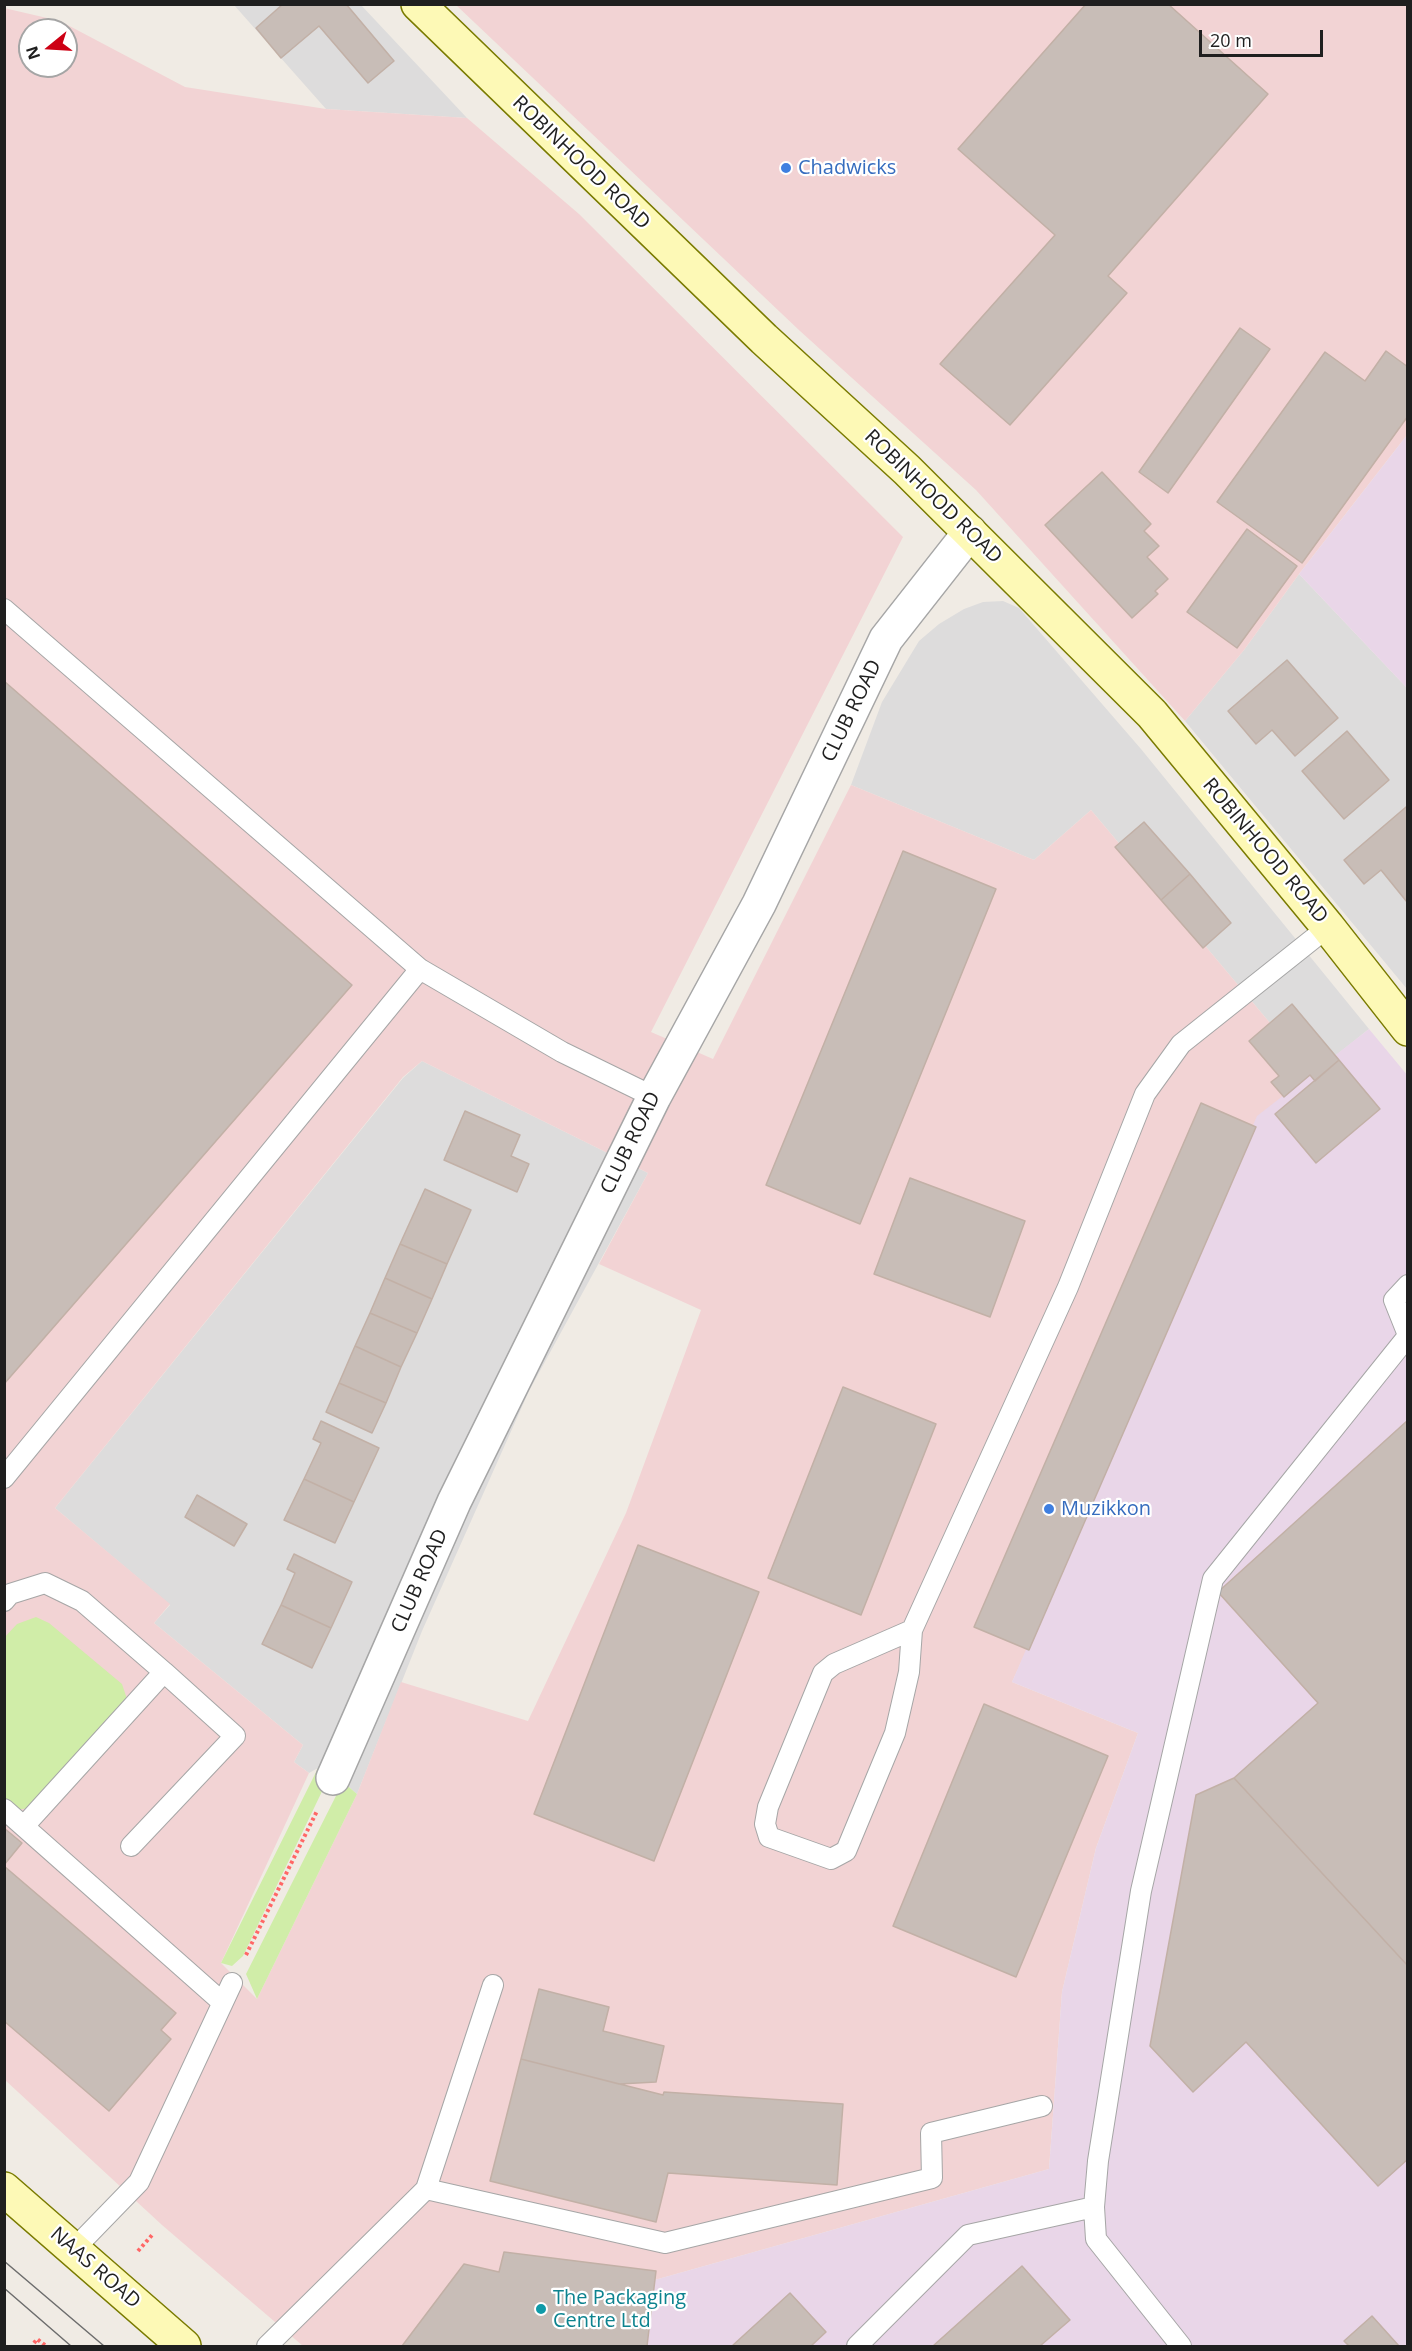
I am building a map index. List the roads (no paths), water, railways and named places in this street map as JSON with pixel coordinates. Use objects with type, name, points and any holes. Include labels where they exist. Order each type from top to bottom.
[{"type":"street","name":"ROBINHOOD ROAD","points":[[418,4],[756,331],[907,470],[1152,714],[1328,927],[1407,1029]]},
{"type":"street","name":"CLUB ROAD","points":[[333,1778],[454,1502],[654,1097],[759,904],[886,639],[970,532]]},
{"type":"street","name":"NAAS ROAD","points":[[4,2189],[184,2346]]},
{"type":"lane","points":[[4,609],[420,969],[562,1052],[654,1097]]},
{"type":"lane","points":[[912,1630],[834,1664],[823,1673],[768,1807],[765,1824],[770,1837],[831,1858],[846,1851],[895,1733],[909,1672],[912,1630],[1068,1287],[1145,1094],[1181,1044],[1328,927]]},
{"type":"lane","points":[[4,1478],[420,969]]},
{"type":"lane","points":[[1181,2346],[1096,2239],[1094,2207],[1098,2161],[1142,1891],[1213,1579],[1407,1336],[1394,1300],[1407,1285]]},
{"type":"lane","points":[[4,1601],[10,1594],[45,1583],[82,1601],[234,1736],[131,1846]]},
{"type":"lane","points":[[24,1826],[164,1672]]},
{"type":"lane","points":[[4,1809],[222,2002]]},
{"type":"lane","points":[[74,2249],[140,2181],[232,1983]]},
{"type":"lane","points":[[267,2346],[426,2189],[493,1985]]},
{"type":"lane","points":[[426,2189],[665,2243],[932,2178],[931,2133],[1042,2106]]},
{"type":"lane","points":[[857,2346],[968,2235],[1094,2207]]},
{"type":"tram line","points":[[4,2261],[104,2346]]},
{"type":"tram line","points":[[4,2288],[71,2346]]},
{"type":"place","name":"Chadwicks","points":[[786,168]]},
{"type":"place","name":"Muzikkon","points":[[1049,1509]]},
{"type":"place","name":"The Packaging Centre Ltd","points":[[541,2309]]}]
